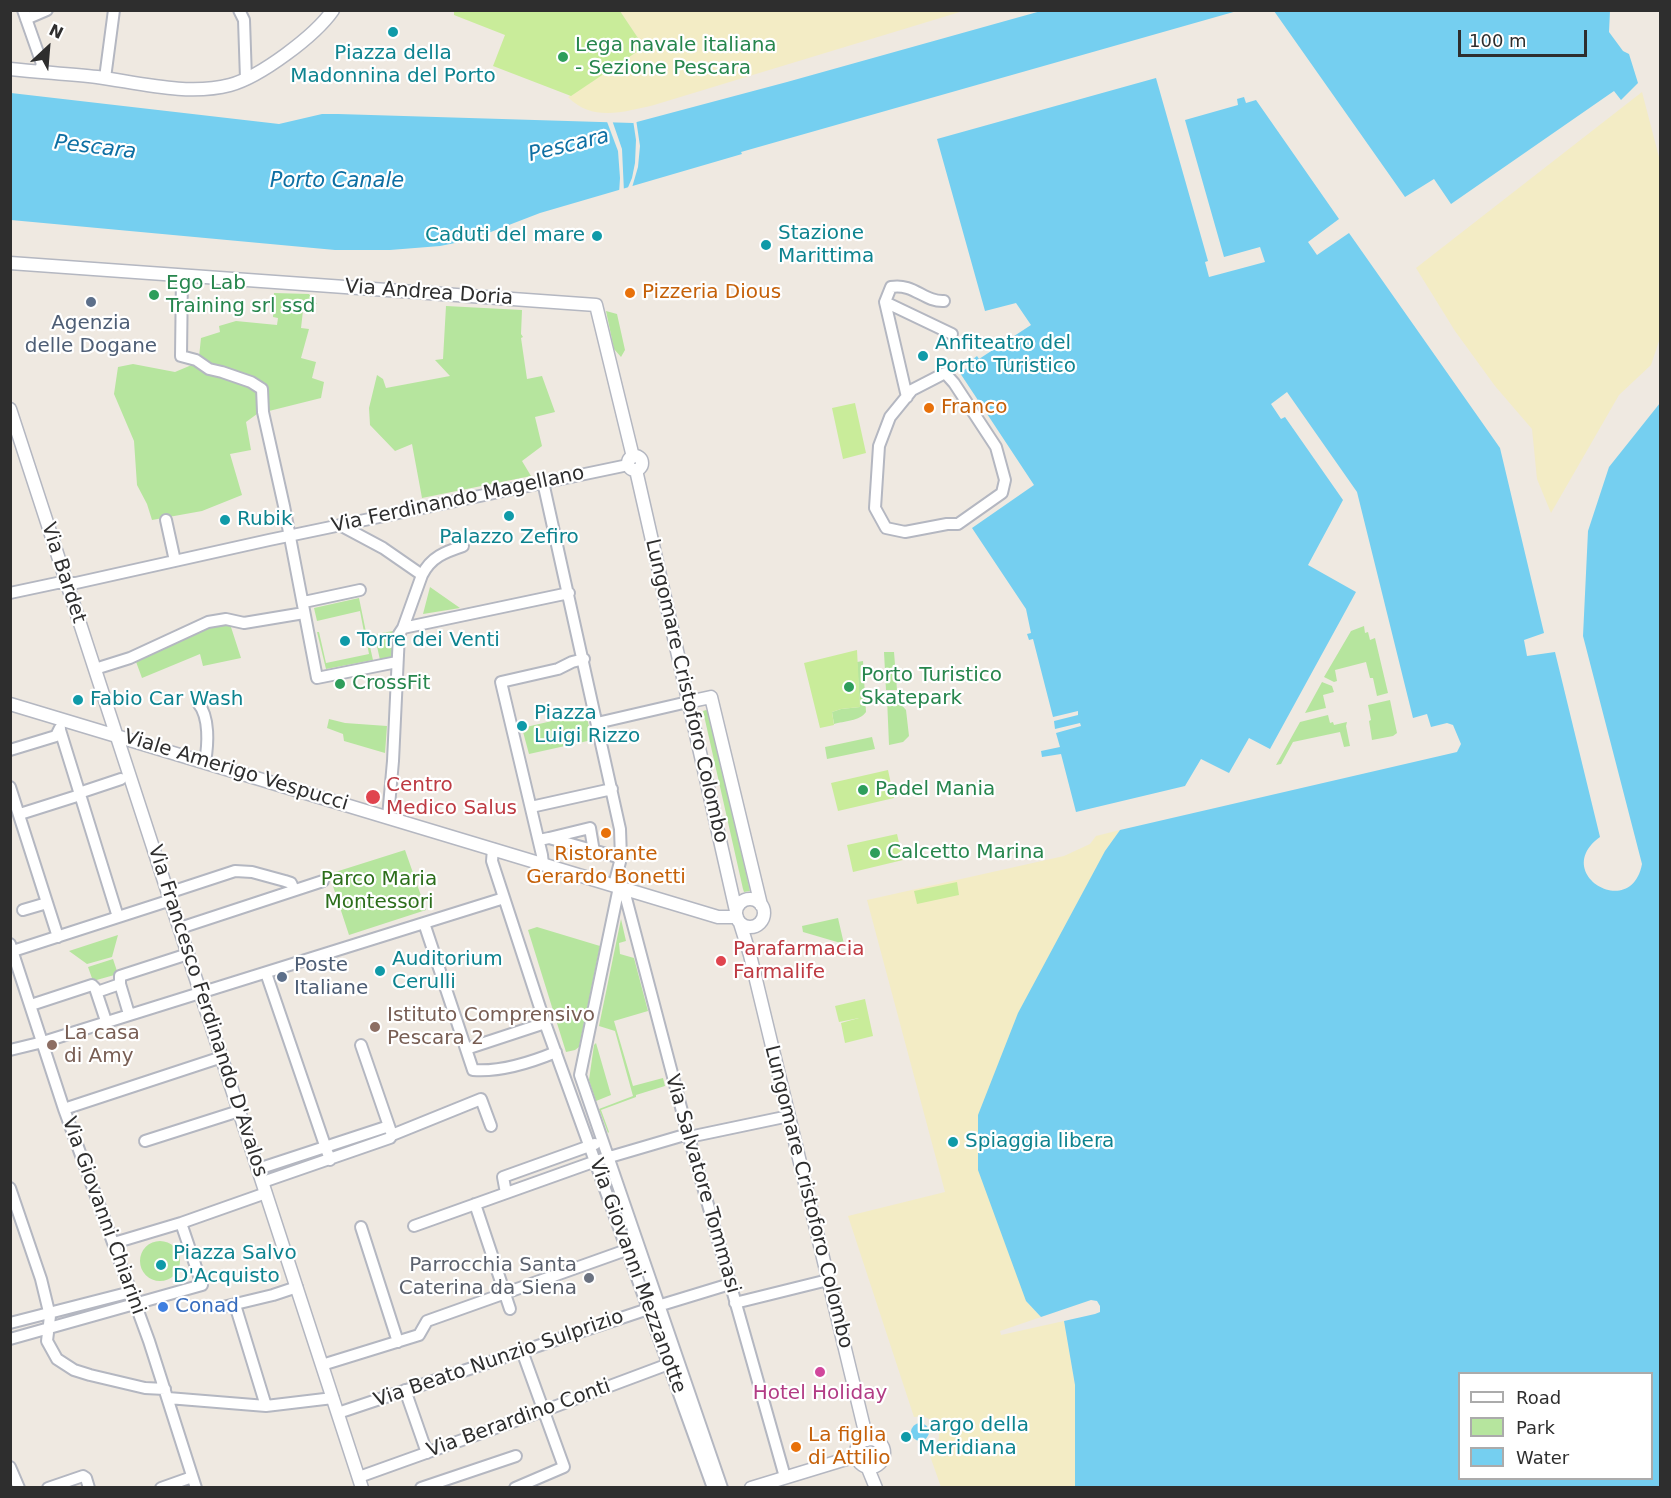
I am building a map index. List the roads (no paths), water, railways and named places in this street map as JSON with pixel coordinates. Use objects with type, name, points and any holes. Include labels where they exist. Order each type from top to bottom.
[{"type":"street","points":[[41,68],[24,15],[47,10]]},
{"type":"street","points":[[105,78],[114,10]]},
{"type":"street","points":[[239,10],[244,20],[246,79]]},
{"type":"street","points":[[10,61],[78,75],[191,88],[229,85],[246,79],[303,40],[321,25],[333,10]]},
{"type":"street","points":[[10,69],[41,68]]},
{"type":"street","name":"Via Andrea Doria","points":[[10,263],[596,305]]},
{"type":"street","points":[[182,275],[181,356],[196,360],[209,369],[260,386],[263,392],[263,412],[317,678],[397,662]]},
{"type":"street","points":[[907,397],[885,302],[891,287],[903,285],[937,301],[944,301]]},
{"type":"street","points":[[885,302],[952,334]]},
{"type":"street","name":"Lungomare Cristoforo Colombo","points":[[596,305],[738,917],[750,955],[867,1440]]},
{"type":"street","points":[[945,373],[996,447],[1005,480],[1002,493],[958,524],[905,532],[886,528],[876,513],[879,446],[890,417],[907,397],[921,384],[945,373]]},
{"type":"street","name":"Via Bardet","points":[[10,410],[117,735]]},
{"type":"street","name":"Via Ferdinando Magellano","points":[[10,593],[57,583],[76,583],[632,464]]},
{"type":"street","name":"Via Giovanni Mezzanotte","points":[[543,482],[620,829],[620,887],[581,1064],[582,1083],[607,1157],[633,1248]]},
{"type":"street","points":[[166,520],[175,561]]},
{"type":"street","points":[[340,525],[383,548],[421,577]]},
{"type":"street","points":[[388,817],[399,634],[428,564],[440,555],[463,546]]},
{"type":"street","points":[[95,669],[130,658],[200,625],[226,619],[244,623],[360,590]]},
{"type":"street","points":[[403,628],[569,593]]},
{"type":"street","points":[[543,864],[544,839],[531,807],[501,682],[558,669],[584,659]]},
{"type":"street","points":[[597,723],[711,697],[761,906],[762,918],[757,925],[748,927],[738,917],[741,903],[744,900],[754,900],[761,906]]},
{"type":"street","points":[[198,703],[203,711],[208,747],[205,762]]},
{"type":"street","name":"Viale Amerigo Vespucci","points":[[10,704],[61,724],[117,735],[718,917],[725,919],[738,917]]},
{"type":"street","points":[[10,750],[56,736],[61,724]]},
{"type":"street","points":[[61,724],[79,794],[118,917]]},
{"type":"street","name":"Via Francesco Ferdinando D'Avalos","points":[[117,735],[361,1482]]},
{"type":"street","points":[[16,814],[121,780]]},
{"type":"street","points":[[10,787],[16,814],[58,937]]},
{"type":"street","points":[[531,807],[612,789]]},
{"type":"street","points":[[544,839],[590,828],[594,852]]},
{"type":"street","points":[[544,839],[621,858]]},
{"type":"street","name":"Via Giovanni Mezzanotte","points":[[493,849],[492,861],[545,1023],[590,1146],[633,1248],[673,1362],[712,1488]]},
{"type":"street","points":[[12,947],[58,937],[118,917],[235,871],[252,872],[285,881],[291,883],[294,890]]},
{"type":"street","points":[[180,928],[322,881]]},
{"type":"street","name":"Via Salvatore Tommasi","points":[[620,887],[626,898],[688,1135],[785,1477]]},
{"type":"street","points":[[10,1050],[43,1042],[504,898]]},
{"type":"street","points":[[23,910],[47,903]]},
{"type":"street","points":[[424,923],[473,1070],[483,1071],[544,1057],[556,1052]]},
{"type":"street","name":"Lungomare Cristoforo Colombo","points":[[750,955],[757,925]]},
{"type":"street","name":"Via Giovanni Chiarini","points":[[12,947],[64,1109],[135,1303],[194,1482]]},
{"type":"street","points":[[129,1014],[120,984],[120,976],[188,954]]},
{"type":"street","points":[[266,973],[330,1160]]},
{"type":"street","points":[[96,992],[120,984]]},
{"type":"street","points":[[31,1005],[92,985],[106,1022]]},
{"type":"street","points":[[466,1048],[545,1023]]},
{"type":"street","points":[[114,1243],[181,1223],[330,1160],[390,1138],[391,1131],[361,1045]]},
{"type":"street","points":[[64,1109],[222,1057]]},
{"type":"street","points":[[560,1064],[569,1061],[581,1064]]},
{"type":"street","points":[[258,1169],[391,1131],[481,1099],[491,1126]]},
{"type":"street","points":[[145,1141],[239,1111]]},
{"type":"street","points":[[414,1226],[607,1157],[688,1135],[789,1116]]},
{"type":"street","points":[[506,1193],[504,1177],[602,1142]]},
{"type":"street","points":[[10,1188],[49,1312],[47,1341],[51,1351],[64,1365],[82,1373],[166,1394],[266,1406],[333,1398]]},
{"type":"street","points":[[475,1204],[510,1309]]},
{"type":"street","points":[[10,1339],[202,1286],[181,1223]]},
{"type":"street","points":[[361,1227],[398,1342]]},
{"type":"street","points":[[322,1365],[419,1335],[426,1321],[633,1248]]},
{"type":"street","points":[[735,1303],[828,1280]]},
{"type":"street","name":"Via Beato Nunzio Sulprizio","points":[[338,1413],[654,1307],[730,1284]]},
{"type":"street","points":[[223,1306],[297,1287]]},
{"type":"street","points":[[10,1323],[131,1292]]},
{"type":"street","points":[[236,1308],[266,1406]]},
{"type":"street","points":[[515,1488],[564,1467],[522,1351]]},
{"type":"street","name":"Via Giovanni Mezzanotte","points":[[673,1362],[722,1488]]},
{"type":"street","name":"Via Berardino Conti","points":[[361,1482],[427,1453],[673,1362]]},
{"type":"street","points":[[405,1390],[427,1453]]},
{"type":"street","points":[[867,1467],[878,1464],[883,1454],[878,1442],[867,1440],[858,1446],[856,1456],[859,1462],[867,1467],[876,1488]]},
{"type":"street","points":[[421,1488],[516,1456]]},
{"type":"street","points":[[751,1488],[856,1456]]},
{"type":"street","points":[[10,1467],[19,1488]]},
{"type":"street","points":[[48,1488],[83,1476],[89,1488]]},
{"type":"street","points":[[161,1488],[194,1482]]},
{"type":"water","name":"Porto Canale","points":[[1041,11],[1237,11],[741,152],[742,154],[540,213],[470,240],[440,246],[390,250],[335,250],[11,220],[11,93],[279,124],[322,114],[633,123]]},
{"type":"water","points":[[1274,11],[1610,11],[1609,32],[1623,51],[1629,54],[1638,83],[1621,100],[1614,91],[1451,204],[1434,179],[1405,197]]},
{"type":"water","points":[[1156,78],[1208,261],[1205,262],[1209,277],[1265,262],[1260,247],[1224,257],[1185,120],[1238,105],[1237,99],[1244,97],[1246,103],[1256,100],[1339,219],[1308,242],[1317,255],[1349,233],[1500,448],[1544,633],[1524,640],[1527,656],[1555,652],[1600,837],[1587,851],[1584,865],[1588,877],[1598,886],[1611,890],[1624,889],[1635,881],[1642,864],[1583,636],[1588,531],[1609,467],[1660,403],[1660,1487],[1075,1487],[1075,1385],[1064,1321],[1100,1312],[1100,1306],[1097,1301],[1091,1300],[1041,1317],[1026,1301],[978,1170],[978,1115],[1018,1013],[1105,851],[1120,830],[1457,752],[1461,744],[1453,725],[1447,723],[1431,727],[1427,714],[1413,718],[1357,492],[1287,392],[1271,404],[1281,419],[1285,417],[1343,500],[1308,565],[1356,592],[1270,749],[1249,738],[1229,773],[1201,759],[1185,786],[1076,812],[1061,754],[1042,757],[1041,751],[1060,747],[1056,733],[1081,726],[1080,723],[1055,729],[1054,721],[1078,715],[1078,711],[1053,717],[1033,639],[1029,640],[1027,634],[1031,633],[1026,609],[972,528],[1034,485],[960,373],[974,363],[972,360],[977,356],[979,359],[1031,325],[1016,303],[985,311],[937,139]]},
{"type":"water","points":[[916,1423],[924,1423],[929,1428],[927,1439],[916,1441],[911,1436],[911,1428]]},
{"type":"place","name":"Piazza della Madonnina del Porto","points":[[393,32]]},
{"type":"place","name":"Lega navale italiana - Sezione Pescara","points":[[563,57]]},
{"type":"place","name":"Caduti del mare","points":[[597,236]]},
{"type":"place","name":"Stazione Marittima","points":[[766,245]]},
{"type":"place","name":"Pizzeria Dious","points":[[630,293]]},
{"type":"place","name":"Ego Lab Training srl ssd","points":[[154,295]]},
{"type":"place","name":"Agenzia delle Dogane","points":[[91,302]]},
{"type":"place","name":"Anfiteatro del Porto Turistico","points":[[923,356]]},
{"type":"place","name":"Franco","points":[[929,408]]},
{"type":"place","name":"Palazzo Zefiro","points":[[509,516]]},
{"type":"place","name":"Rubik","points":[[225,520]]},
{"type":"place","name":"Torre dei Venti","points":[[345,641]]},
{"type":"place","name":"CrossFit","points":[[340,684]]},
{"type":"place","name":"Porto Turistico Skatepark","points":[[849,687]]},
{"type":"place","name":"Fabio Car Wash","points":[[78,700]]},
{"type":"place","name":"Piazza Luigi Rizzo","points":[[522,726]]},
{"type":"place","name":"Padel Mania","points":[[863,790]]},
{"type":"place","name":"Centro Medico Salus","points":[[373,797]]},
{"type":"place","name":"Ristorante Gerardo Bonetti","points":[[606,833]]},
{"type":"place","name":"Calcetto Marina","points":[[875,853]]},
{"type":"place","name":"Parafarmacia Farmalife","points":[[721,961]]},
{"type":"place","name":"Auditorium Cerulli","points":[[380,971]]},
{"type":"place","name":"Poste Italiane","points":[[282,977]]},
{"type":"place","name":"Istituto Comprensivo Pescara 2","points":[[375,1027]]},
{"type":"place","name":"La casa di Amy","points":[[52,1045]]},
{"type":"place","name":"Spiaggia libera","points":[[953,1142]]},
{"type":"place","name":"Piazza Salvo D'Acquisto","points":[[161,1265]]},
{"type":"place","name":"Parrocchia Santa Caterina da Siena","points":[[589,1278]]},
{"type":"place","name":"Conad","points":[[163,1307]]},
{"type":"place","name":"Hotel Holiday","points":[[820,1372]]},
{"type":"place","name":"Largo della Meridiana","points":[[906,1437]]},
{"type":"place","name":"La figlia di Attilio","points":[[796,1447]]},
{"type":"water label","name":"Pescara","points":[[569,146]]},
{"type":"water label","name":"Pescara","points":[[95,148]]},
{"type":"park label","name":"Parco Maria Montessori","points":[[379,892]]}]
